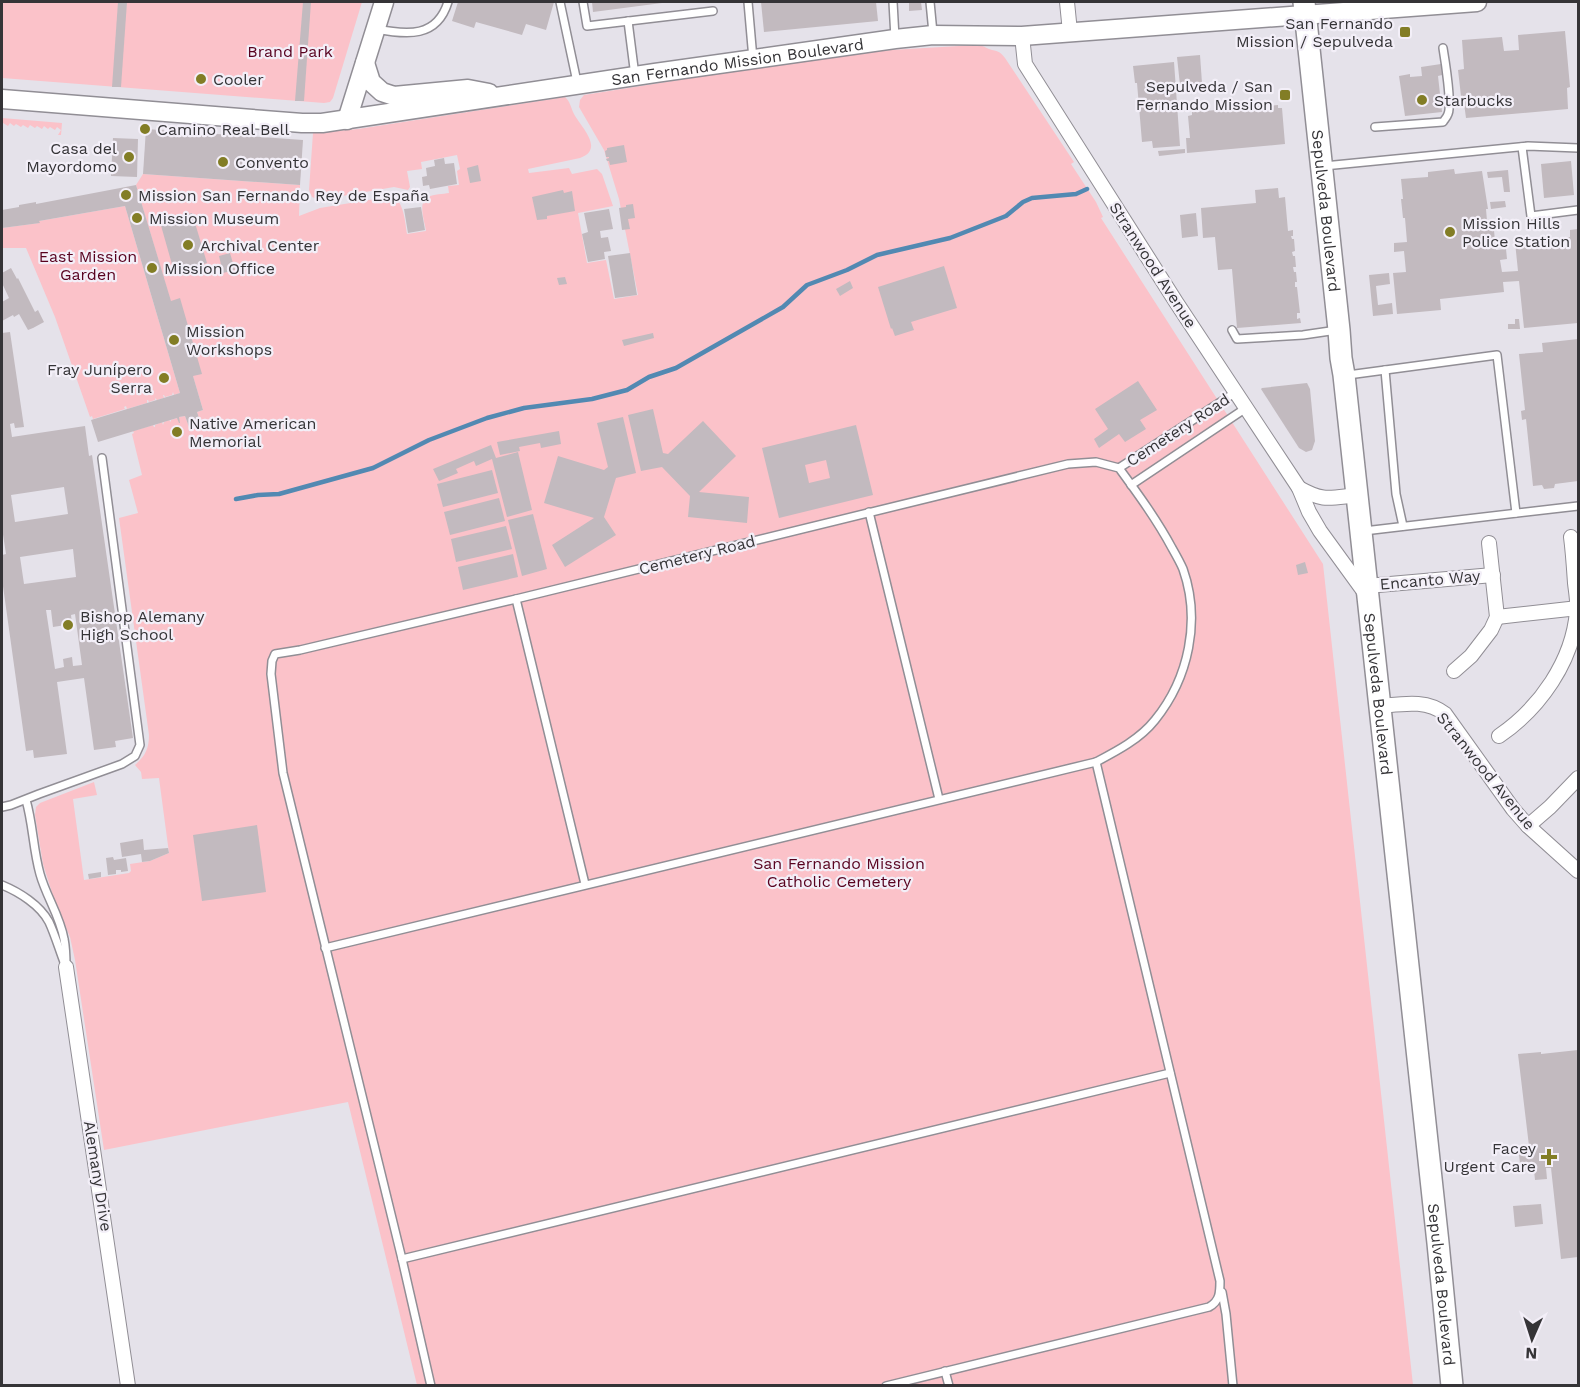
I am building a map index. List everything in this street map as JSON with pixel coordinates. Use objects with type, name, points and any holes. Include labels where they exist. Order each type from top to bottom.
[{"type":"main road","points":[[347,120],[384,2]]},
{"type":"main road","name":"San Fernando Mission Boulevard","points":[[2,99],[322,123],[634,76],[933,35],[1022,36],[1305,8],[1477,2]]},
{"type":"main road","name":"Sepulveda Boulevard","points":[[1305,8],[1452,1386]]},
{"type":"main road","points":[[365,63],[371,82],[382,92],[394,96],[468,89],[506,96]]},
{"type":"street","points":[[1067,2],[1070,32]]},
{"type":"street","name":"Stranwood Avenue","points":[[1022,36],[1025,64],[1170,294],[1299,488],[1308,512],[1320,531],[1368,591]]},
{"type":"street","points":[[1299,488],[1314,497],[1326,499],[1357,495]]},
{"type":"street","points":[[1499,736],[1526,714],[1552,682],[1571,642],[1578,608],[1571,537]]},
{"type":"street","points":[[1454,671],[1471,656],[1491,630],[1497,617],[1489,543]]},
{"type":"street","name":"Encanto Way","points":[[1368,591],[1493,575]]},
{"type":"street","points":[[1497,617],[1578,608]]},
{"type":"street","name":"Stranwood Avenue","points":[[1380,706],[1416,704],[1432,706],[1445,714],[1513,809],[1578,872]]},
{"type":"street","points":[[1528,826],[1576,785]]},
{"type":"street","name":"Alemany Drive","points":[[66,968],[128,1386]]},
{"type":"lane","points":[[376,28],[399,33],[414,33],[428,29],[439,21],[448,2]]},
{"type":"lane","points":[[560,2],[577,85]]},
{"type":"lane","points":[[583,2],[587,26],[713,12]]},
{"type":"lane","points":[[748,2],[753,59]]},
{"type":"lane","points":[[893,2],[895,39]]},
{"type":"lane","points":[[930,2],[933,35]]},
{"type":"lane","points":[[628,21],[634,76]]},
{"type":"lane","points":[[1375,128],[1443,122],[1448,116],[1449,97],[1443,48]]},
{"type":"lane","points":[[1522,147],[1531,216],[1578,210]]},
{"type":"lane","points":[[1322,166],[1522,147],[1578,148]]},
{"type":"lane","points":[[1232,330],[1237,339],[1303,335],[1339,330]]},
{"type":"lane","points":[[1344,375],[1497,355],[1516,513]]},
{"type":"lane","points":[[1385,370],[1396,494],[1404,526]]},
{"type":"lane","name":"Cemetery Road","points":[[1119,468],[1236,392]]},
{"type":"lane","name":"Cemetery Road","points":[[325,948],[283,773],[271,674],[275,654],[516,599],[1068,464],[1096,462],[1119,468],[1131,485],[1246,408]]},
{"type":"lane","points":[[2,807],[122,764],[135,756],[140,745],[102,458]]},
{"type":"lane","points":[[430,1386],[402,1259],[325,948],[1096,762],[1129,744],[1155,721],[1173,694],[1185,664],[1191,638],[1191,605],[1183,568],[1157,521],[1131,485]]},
{"type":"lane","points":[[1361,531],[1578,506]]},
{"type":"lane","points":[[869,512],[939,799]]},
{"type":"lane","points":[[516,599],[585,885]]},
{"type":"lane","points":[[1096,762],[1220,1281],[1226,1314],[1233,1386]]},
{"type":"lane","points":[[26,800],[43,886],[64,939],[66,968]]},
{"type":"lane","points":[[2,885],[20,894],[45,916],[66,968]]},
{"type":"lane","points":[[402,1259],[1170,1073]]},
{"type":"lane","points":[[886,1386],[1209,1307],[1219,1298],[1220,1281]]},
{"type":"lane","points":[[945,1371],[949,1386]]},
{"type":"green space","name":"Brand Park","points":[[2,2],[362,2],[333,98],[330,102],[324,103],[2,78]]},
{"type":"green space","name":"San Fernando Mission Catholic Cemetery","points":[[976,45],[998,52],[1005,58],[1074,162],[1071,164],[1096,202],[1103,217],[1101,218],[1323,564],[1413,1385],[417,1385],[348,1102],[104,1150],[75,960],[70,937],[54,899],[43,864],[35,815],[36,807],[40,803],[94,782],[97,795],[73,799],[84,880],[129,873],[130,864],[150,861],[169,853],[159,778],[142,779],[141,772],[135,765],[146,752],[149,735],[119,518],[138,513],[129,480],[142,475],[133,431],[153,425],[155,427],[162,422],[163,425],[164,422],[169,420],[171,422],[177,418],[179,420],[179,417],[185,416],[189,427],[200,424],[197,412],[203,410],[136,185],[143,174],[300,185],[299,216],[320,208],[393,196],[402,208],[407,234],[426,231],[422,212],[423,203],[430,196],[449,193],[448,186],[459,185],[457,171],[460,169],[457,155],[421,162],[422,169],[407,171],[410,187],[408,190],[394,187],[319,200],[312,197],[309,190],[313,133],[358,129],[565,97],[586,131],[591,149],[580,158],[528,169],[529,173],[569,168],[572,174],[597,169],[602,174],[613,206],[578,213],[587,263],[606,260],[614,299],[638,295],[619,199],[604,150],[579,107],[584,95],[817,58],[891,50]]},
{"type":"green space","points":[[2,118],[62,123],[61,135],[58,135],[61,130],[57,127],[55,130],[44,126],[42,129],[30,125],[28,128],[16,124],[14,126],[10,123],[8,126],[3,123],[2,125]]},
{"type":"green space","name":"East Mission Garden","points":[[125,206],[180,393],[174,395],[173,392],[172,395],[165,397],[163,395],[164,398],[157,400],[155,398],[149,402],[147,400],[147,403],[127,409],[126,406],[125,409],[93,419],[92,416],[90,417],[55,317],[26,248],[2,248],[2,228]]},
{"type":"building","points":[[118,2],[127,2],[121,87],[112,87]]},
{"type":"building","points":[[303,2],[311,2],[304,101],[295,101]]},
{"type":"building","points":[[458,2],[554,2],[546,30],[526,24],[522,35],[476,22],[474,28],[452,21]]},
{"type":"building","points":[[592,2],[662,2],[662,3],[593,12]]},
{"type":"building","points":[[761,2],[876,2],[878,21],[764,32]]},
{"type":"building","points":[[909,2],[921,2],[922,10],[909,11]]},
{"type":"building","points":[[1565,31],[1570,87],[1567,88],[1568,109],[1466,118],[1458,70],[1464,69],[1462,40],[1502,37],[1504,51],[1519,50],[1518,35]]},
{"type":"building","points":[[1200,55],[1202,83],[1180,85],[1177,57]]},
{"type":"building","points":[[1174,62],[1180,146],[1153,148],[1152,141],[1142,142],[1137,83],[1135,83],[1133,66]]},
{"type":"building","name":"Starbucks","points":[[1441,64],[1442,75],[1438,76],[1442,112],[1405,116],[1399,76],[1410,74],[1410,77],[1422,76],[1421,67]]},
{"type":"building","points":[[1278,105],[1278,108],[1282,108],[1285,144],[1187,153],[1186,138],[1190,138],[1188,116],[1192,115],[1192,112]]},
{"type":"building","name":"Convento","points":[[146,129],[303,140],[300,185],[143,174]]},
{"type":"building","name":"Casa del Mayordomo","points":[[113,138],[138,139],[137,177],[111,176]]},
{"type":"building","points":[[624,145],[627,162],[610,165],[606,159],[609,158],[606,157],[607,148]]},
{"type":"building","points":[[1185,149],[1185,153],[1159,156],[1158,151]]},
{"type":"building","points":[[444,158],[445,164],[454,163],[457,184],[430,189],[429,185],[423,186],[422,177],[427,176],[426,168],[435,166],[434,160]]},
{"type":"building","points":[[1571,161],[1574,195],[1544,198],[1541,164]]},
{"type":"building","points":[[478,165],[481,181],[470,183],[467,168]]},
{"type":"building","name":"Mission Hills Police Station","points":[[1454,169],[1455,174],[1482,171],[1488,209],[1486,209],[1487,221],[1493,221],[1496,250],[1506,249],[1507,259],[1500,260],[1502,272],[1518,271],[1515,242],[1570,237],[1570,230],[1578,229],[1578,323],[1524,328],[1519,281],[1503,282],[1504,292],[1440,299],[1441,310],[1397,314],[1393,273],[1406,272],[1404,251],[1394,252],[1394,243],[1407,242],[1401,199],[1403,199],[1401,179],[1428,177],[1428,172]]},
{"type":"building","points":[[1508,170],[1510,192],[1504,192],[1502,177],[1488,178],[1487,172]]},
{"type":"building","points":[[136,185],[171,301],[180,298],[202,374],[193,376],[203,410],[197,412],[201,424],[189,427],[185,416],[179,417],[180,423],[177,418],[98,442],[91,420],[180,393],[125,206],[2,228],[2,210]]},
{"type":"building","points":[[1278,188],[1279,198],[1285,197],[1288,231],[1293,230],[1293,236],[1291,236],[1294,239],[1295,251],[1292,252],[1295,256],[1296,267],[1293,267],[1296,272],[1295,287],[1297,287],[1300,313],[1297,313],[1297,319],[1300,318],[1301,323],[1237,328],[1232,269],[1218,270],[1215,237],[1203,238],[1201,208],[1256,203],[1255,190]]},
{"type":"building","points":[[563,190],[564,193],[572,191],[575,211],[537,220],[532,197]]},
{"type":"building","points":[[1505,201],[1506,207],[1491,209],[1490,202]]},
{"type":"building","points":[[633,204],[635,218],[628,219],[630,229],[622,230],[619,208]]},
{"type":"building","points":[[421,207],[425,230],[408,233],[404,209]]},
{"type":"building","points":[[609,209],[613,229],[600,231],[601,238],[608,237],[611,251],[604,252],[605,259],[588,262],[582,234],[588,232],[584,213]]},
{"type":"building","name":"Archival Center","points":[[192,213],[207,263],[193,267],[194,270],[175,275],[160,222]]},
{"type":"building","points":[[1196,213],[1198,236],[1182,238],[1180,215]]},
{"type":"building","points":[[230,253],[235,270],[223,273],[219,256]]},
{"type":"building","points":[[630,253],[637,295],[615,298],[608,256]]},
{"type":"building","points":[[944,266],[957,308],[911,322],[914,330],[895,336],[878,287]]},
{"type":"building","points":[[11,268],[35,312],[38,310],[44,322],[28,330],[19,314],[2,321],[2,302],[9,298],[2,283],[2,273]]},
{"type":"building","points":[[1389,273],[1390,284],[1376,286],[1378,305],[1392,303],[1393,314],[1373,316],[1369,275]]},
{"type":"building","points":[[565,277],[567,284],[559,285],[557,278]]},
{"type":"building","points":[[850,281],[853,288],[840,296],[836,289]]},
{"type":"building","points":[[1515,319],[1519,319],[1520,329],[1508,329],[1508,324],[1515,324]]},
{"type":"building","points":[[10,332],[24,427],[15,428],[14,423],[10,424],[12,437],[85,426],[89,456],[92,455],[133,738],[115,741],[116,747],[94,750],[84,678],[57,682],[67,754],[34,758],[33,750],[26,751],[2,579],[2,555],[6,554],[2,528],[2,333]],"holes":[[[64,487],[68,514],[15,522],[11,495]],[[73,549],[76,577],[24,584],[20,557]],[[46,610],[51,610],[53,627],[72,624],[71,615],[75,614],[82,665],[73,666],[72,657],[63,659],[64,667],[55,669]]]},
{"type":"building","points":[[653,333],[654,338],[624,346],[622,340]]},
{"type":"building","points":[[1578,339],[1578,481],[1555,484],[1554,488],[1544,489],[1542,485],[1533,486],[1526,419],[1522,420],[1521,411],[1525,410],[1519,354],[1543,352],[1542,343]]},
{"type":"building","points":[[1138,381],[1157,410],[1140,420],[1146,429],[1125,442],[1119,434],[1099,448],[1094,439],[1108,429],[1095,409]]},
{"type":"building","points":[[1307,383],[1310,389],[1315,441],[1312,450],[1306,452],[1299,448],[1261,389]]},
{"type":"building","points":[[653,409],[663,453],[668,454],[703,421],[736,456],[699,492],[749,497],[747,523],[688,517],[690,496],[662,467],[641,471],[628,415]]},
{"type":"building","points":[[623,417],[636,473],[616,478],[604,517],[616,535],[565,567],[552,545],[594,518],[544,503],[558,456],[604,470],[608,467],[597,423]]},
{"type":"building","points":[[856,425],[873,495],[779,518],[762,448]],"holes":[[[826,460],[830,478],[809,483],[805,465]]]},
{"type":"building","points":[[559,431],[561,444],[541,448],[540,443],[519,447],[520,451],[500,455],[497,442]]},
{"type":"building","points":[[491,445],[496,458],[518,452],[532,510],[507,517],[492,459],[476,466],[474,461],[456,469],[458,473],[439,481],[433,469]]},
{"type":"building","points":[[492,470],[498,493],[443,507],[437,484]]},
{"type":"building","points":[[499,498],[505,521],[450,535],[444,512]]},
{"type":"building","points":[[533,514],[547,569],[522,576],[508,520]]},
{"type":"building","points":[[506,526],[512,549],[456,562],[451,539]]},
{"type":"building","points":[[513,554],[518,577],[463,590],[458,567]]},
{"type":"building","points":[[1305,562],[1308,573],[1298,575],[1296,565]]},
{"type":"building","points":[[257,825],[266,892],[202,901],[193,835]]},
{"type":"building","points":[[143,839],[144,850],[168,848],[169,853],[142,862],[141,854],[122,857],[120,843]]},
{"type":"building","points":[[113,857],[114,860],[126,858],[128,871],[116,870],[116,874],[108,875],[106,858]]},
{"type":"building","points":[[101,872],[101,877],[89,879],[88,874]]},
{"type":"building","name":"Facey Urgent Care","points":[[1578,1050],[1578,1257],[1561,1259],[1551,1168],[1546,1168],[1547,1179],[1535,1180],[1534,1170],[1521,1171],[1518,1147],[1529,1146],[1518,1054]]},
{"type":"building","points":[[1541,1204],[1543,1224],[1515,1227],[1513,1206]]},
{"type":"waterway","points":[[236,499],[279,494],[373,468],[429,440],[487,418],[524,408],[592,399],[627,390],[649,377],[676,368],[783,307],[807,285],[847,270],[877,255],[950,238],[1006,216],[1023,202],[1032,198],[1076,194],[1087,189]]},
{"type":"place","name":"San Fernando Mission / Sepulveda","points":[[1405,32]]},
{"type":"place","name":"Cooler","points":[[201,79]]},
{"type":"place","name":"Sepulveda / San Fernando Mission","points":[[1285,95]]},
{"type":"place","name":"Starbucks","points":[[1422,100]]},
{"type":"place","name":"Camino Real Bell","points":[[145,129]]},
{"type":"place","name":"Casa del Mayordomo","points":[[129,157]]},
{"type":"place","name":"Convento","points":[[223,162]]},
{"type":"place","name":"Mission San Fernando Rey de España","points":[[126,195]]},
{"type":"place","name":"Mission Museum","points":[[137,218]]},
{"type":"place","name":"Mission Hills Police Station","points":[[1450,232]]},
{"type":"place","name":"Archival Center","points":[[188,245]]},
{"type":"place","name":"Mission Office","points":[[152,268]]},
{"type":"place","name":"Mission Workshops","points":[[174,340]]},
{"type":"place","name":"Fray Junípero Serra","points":[[164,378]]},
{"type":"place","name":"Native American Memorial","points":[[177,432]]},
{"type":"place","name":"Bishop Alemany High School","points":[[68,625]]},
{"type":"place","name":"Facey Urgent Care","points":[[1549,1157]]}]
